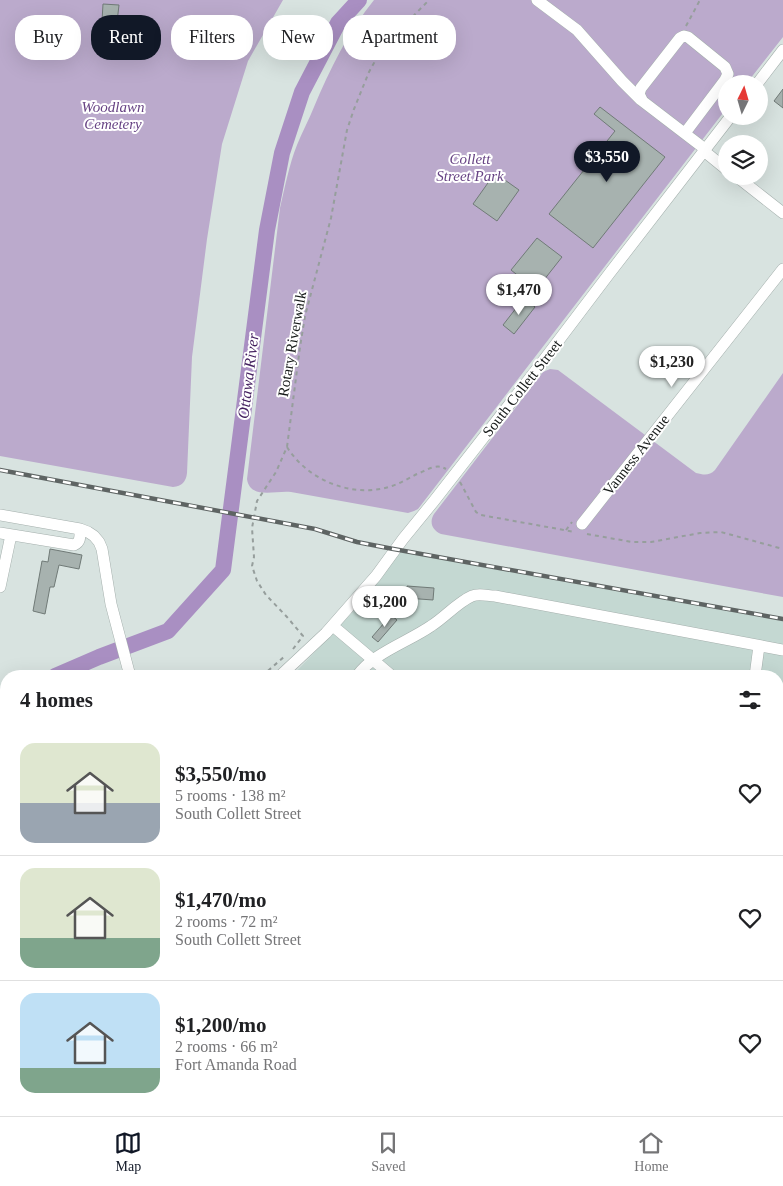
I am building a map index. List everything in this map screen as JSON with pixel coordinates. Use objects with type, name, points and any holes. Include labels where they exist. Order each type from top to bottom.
[{"type":"street","points":[[537,0],[577,30],[622,81],[643,101],[685,133],[718,162]]},
{"type":"street","points":[[643,101],[638,94],[640,89],[680,38],[688,37],[725,67],[728,74],[726,80],[685,133]]},
{"type":"street","points":[[764,75],[783,50]]},
{"type":"street","name":"South Collett Street","points":[[286,670],[333,626],[377,575],[724,125]]},
{"type":"street","points":[[747,185],[783,213]]},
{"type":"street","name":"Vanness Avenue","points":[[581,530],[783,269]]},
{"type":"street","points":[[0,514],[80,529],[97,539],[101,545],[111,604],[129,670]]},
{"type":"street","points":[[0,587],[6,534],[74,545],[80,540],[80,529]]},
{"type":"street","points":[[363,670],[373,660],[432,626],[474,595],[495,596],[759,646],[780,652]]},
{"type":"street","points":[[333,626],[385,670]]},
{"type":"street","points":[[756,670],[759,646]]},
{"type":"path","name":"Rotary Riverwalk","points":[[269,670],[291,651],[304,636],[266,595],[257,581],[252,566],[254,556],[252,528],[257,501],[276,472],[287,447],[305,316],[331,218],[347,130],[362,89],[379,54],[388,42],[429,0]]},
{"type":"path","points":[[684,36],[686,25],[700,0]]},
{"type":"path","points":[[287,447],[293,457],[318,478],[335,486],[372,490],[384,488],[436,466],[455,474],[476,512],[480,515],[581,530],[632,542],[651,542],[700,533],[721,532],[783,549]]},
{"type":"shaded area","points":[[400,552],[783,621],[783,670],[298,670],[367,597]]},
{"type":"green space","name":"Woodlawn Cemetery","points":[[0,0],[283,0],[274,15],[263,15],[263,35],[253,52],[253,15],[171,15],[171,60],[249,60],[222,144],[207,239],[192,357],[187,473],[185,481],[179,486],[173,487],[0,456]]},
{"type":"green space","name":"Collett Street Park","points":[[374,0],[783,0],[783,37],[753,75],[718,75],[718,119],[418,509],[408,513],[291,492],[258,492],[249,486],[247,479],[280,208],[294,153],[333,65],[343,47],[343,60],[456,60],[456,15],[363,15]]},
{"type":"green space","points":[[550,369],[558,370],[696,473],[704,475],[715,470],[783,373],[783,597],[441,534],[435,530],[432,526],[434,514],[543,372]]},
{"type":"building","points":[[103,4],[119,5],[118,15],[102,15]]},
{"type":"building","points":[[783,89],[783,108],[774,101]]},
{"type":"building","points":[[600,107],[665,157],[593,248],[549,214],[615,131],[594,114]]},
{"type":"building","points":[[495,173],[519,190],[497,221],[473,204]]},
{"type":"building","points":[[537,238],[562,257],[536,290],[511,270]]},
{"type":"building","points":[[524,298],[535,307],[514,334],[503,325]]},
{"type":"building","points":[[50,549],[82,555],[79,569],[59,565],[54,587],[50,587],[45,614],[33,611],[42,561],[48,562]]},
{"type":"building","points":[[407,586],[434,588],[433,600],[406,598]]},
{"type":"building","points":[[391,615],[397,620],[378,642],[372,637]]},
{"type":"waterway","name":"Ottawa River","points":[[69,670],[168,631],[223,570],[267,230],[282,153],[302,92],[338,23],[359,0]]},
{"type":"railway","points":[[0,470],[315,529],[357,542],[388,548],[783,619]]}]
